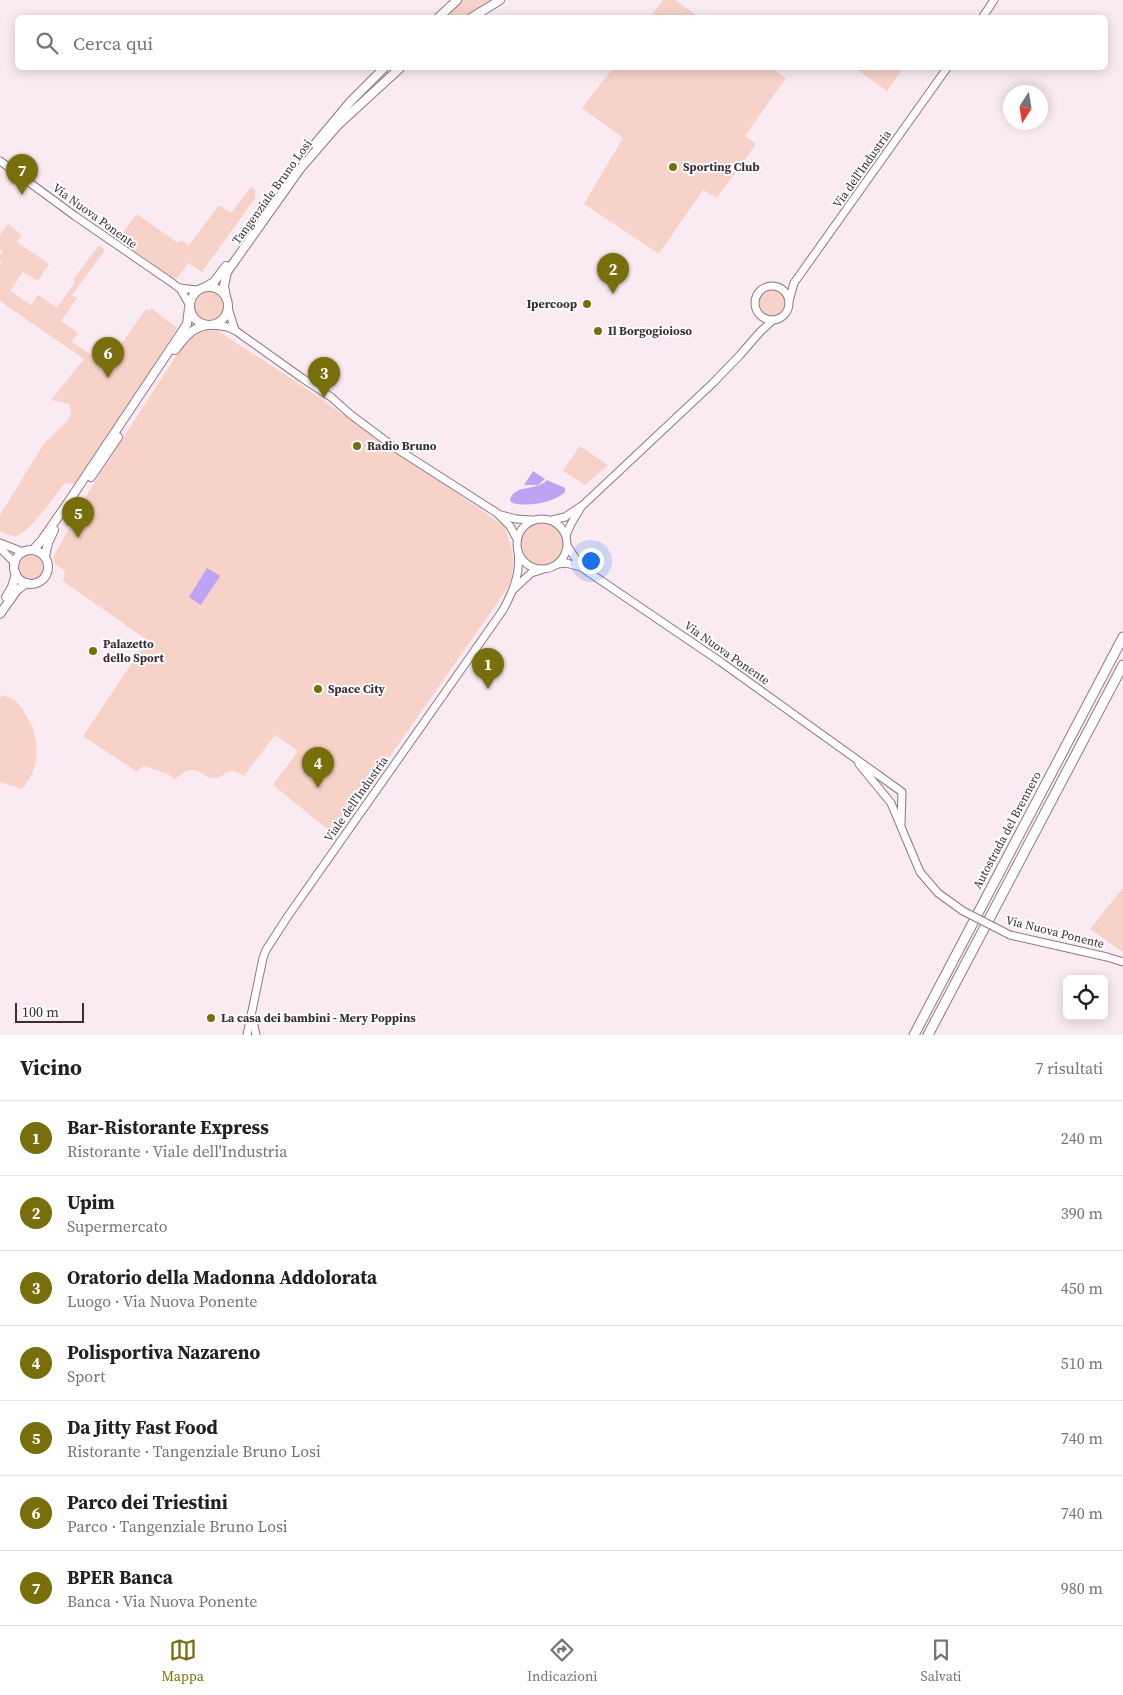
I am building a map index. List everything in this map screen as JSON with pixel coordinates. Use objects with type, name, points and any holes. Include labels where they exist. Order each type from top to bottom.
[{"type":"highway","name":"Autostrada del Brennero","points":[[914,1035],[1123,637]]},
{"type":"highway","name":"Autostrada del Brennero","points":[[928,1035],[1123,665]]},
{"type":"main road","points":[[441,15],[456,0]]},
{"type":"main road","points":[[476,15],[500,0]]},
{"type":"main road","name":"Tangenziale Bruno Losi","points":[[197,290],[218,278],[296,167],[336,117],[382,70]]},
{"type":"main road","name":"Tangenziale Bruno Losi","points":[[228,308],[224,286],[226,275],[300,169],[338,125],[398,70]]},
{"type":"main road","points":[[205,287],[217,288],[226,297]]},
{"type":"main road","points":[[0,608],[12,587],[16,574],[15,563],[17,558],[23,552],[33,550],[42,540],[188,324],[191,298],[197,290]]},
{"type":"main road","points":[[189,306],[191,314],[196,320],[209,325]]},
{"type":"main road","points":[[0,614],[17,590],[28,583],[39,582],[47,574],[48,564],[45,556],[48,543],[56,528],[106,456],[168,360],[188,334],[198,327],[222,320],[228,308]]},
{"type":"main road","points":[[33,550],[45,556]]},
{"type":"main road","points":[[16,574],[20,579],[28,583]]},
{"type":"street","points":[[984,15],[994,0]]},
{"type":"street","name":"Via dell'Industria","points":[[789,300],[794,283],[946,70]]},
{"type":"street","name":"Via Nuova Ponente","points":[[0,160],[75,216],[179,288],[189,306]]},
{"type":"street","points":[[760,332],[760,316],[755,306],[758,294],[768,287],[778,288],[794,283]]},
{"type":"street","name":"Via Nuova Ponente","points":[[179,288],[197,290]]},
{"type":"street","points":[[552,520],[565,517],[583,505],[713,383],[740,356],[760,332],[773,320],[781,318],[785,314],[788,309],[789,300],[785,293],[778,288]]},
{"type":"street","points":[[228,308],[228,313],[235,330]]},
{"type":"street","points":[[760,316],[773,320]]},
{"type":"street","points":[[209,325],[228,327],[235,330],[331,397],[350,414],[394,447],[497,513],[510,526],[518,539]]},
{"type":"street","points":[[566,535],[583,505]]},
{"type":"street","points":[[497,513],[516,519],[535,520],[544,518],[552,520],[560,526],[566,535],[568,548],[565,557],[558,564],[547,569],[533,568],[527,564],[518,552],[518,539],[524,527],[535,520]]},
{"type":"street","points":[[0,543],[23,552]]},
{"type":"street","points":[[0,548],[15,563]]},
{"type":"street","name":"Via Nuova Ponente","points":[[568,548],[581,567]]},
{"type":"street","name":"Viale dell'Industria","points":[[514,590],[519,567],[518,552]]},
{"type":"street","name":"Via Nuova Ponente","points":[[558,564],[566,563],[581,567],[729,667],[902,792],[901,824]]},
{"type":"street","name":"Viale dell'Industria","points":[[247,1035],[263,958],[275,936],[488,633],[514,590],[531,573],[541,570]]},
{"type":"street","name":"Via Nuova Ponente","points":[[858,761],[867,775],[891,803],[920,872],[938,893],[964,911],[1010,935],[1123,962]]},
{"type":"street","points":[[252,1011],[256,1035]]},
{"type":"shaded area","points":[[460,0],[493,0],[470,15],[444,15]]},
{"type":"shaded area","points":[[663,0],[675,0],[696,15],[652,15]]},
{"type":"shaded area","name":"Sporting Club","points":[[611,70],[774,70],[786,78],[745,136],[756,144],[717,198],[703,190],[659,254],[584,204],[623,138],[582,108]]},
{"type":"shaded area","points":[[857,70],[902,70],[887,91]]},
{"type":"shaded area","points":[[251,187],[255,190],[255,198],[202,272],[188,263],[176,280],[129,247],[123,239],[123,232],[137,214],[178,243],[181,240],[189,245],[219,205],[231,213]]},
{"type":"shaded area","points":[[8,224],[22,235],[17,242],[49,264],[38,281],[23,272],[10,291],[31,305],[38,295],[57,308],[75,282],[73,280],[99,245],[105,250],[72,295],[77,298],[61,321],[78,333],[72,342],[93,356],[103,342],[115,350],[118,349],[146,309],[149,311],[151,308],[177,328],[106,442],[75,484],[65,483],[34,522],[21,534],[15,536],[0,531],[0,515],[43,445],[67,421],[71,414],[70,404],[51,400],[84,359],[0,301],[0,265],[2,262],[0,255],[3,252],[0,249],[0,235]]},
{"type":"shaded area","points":[[772,289],[782,293],[786,303],[782,313],[772,317],[762,313],[758,303],[762,293]]},
{"type":"shaded area","points":[[209,290],[220,295],[225,306],[220,317],[209,322],[198,317],[193,306],[198,295]]},
{"type":"shaded area","points":[[205,330],[218,331],[292,379],[504,526],[509,541],[513,571],[509,586],[335,835],[273,785],[298,751],[275,735],[244,776],[233,771],[217,778],[212,778],[191,770],[174,779],[168,774],[144,766],[136,771],[83,736],[147,640],[63,581],[65,571],[55,564],[53,558],[91,488],[188,337],[194,337]]},
{"type":"shaded area","points":[[580,446],[608,465],[585,485],[563,471]]},
{"type":"shaded area","points":[[533,471],[545,479],[538,485],[524,485]]},
{"type":"shaded area","points":[[547,480],[565,488],[565,492],[554,499],[540,503],[518,504],[512,503],[510,500],[516,491],[537,486]]},
{"type":"shaded area","points":[[538,522],[546,522],[558,528],[564,544],[558,560],[546,566],[538,566],[526,560],[520,548],[520,540],[526,528]]},
{"type":"shaded area","points":[[31,553],[41,557],[45,567],[41,577],[31,581],[21,577],[17,567],[21,557]]},
{"type":"shaded area","points":[[207,568],[220,576],[201,605],[189,597]]},
{"type":"shaded area","points":[[3,695],[20,706],[29,721],[36,741],[36,761],[33,771],[22,789],[0,782],[0,698]]},
{"type":"shaded area","points":[[1123,888],[1123,952],[1090,929]]},
{"type":"place","name":"Sporting Club","points":[[673,167]]},
{"type":"place","name":"BPER Banca","points":[[22,195]]},
{"type":"place","name":"Upim","points":[[613,294]]},
{"type":"place","name":"Ipercoop","points":[[587,304]]},
{"type":"place","name":"Il Borgogioioso","points":[[598,331]]},
{"type":"place","name":"Parco dei Triestini","points":[[108,378]]},
{"type":"place","name":"Oratorio della Madonna Addolorata","points":[[324,398]]},
{"type":"place","name":"Radio Bruno","points":[[357,446]]},
{"type":"place","name":"Da Jitty Fast Food","points":[[78,538]]},
{"type":"place","name":"Palazetto dello Sport","points":[[93,651]]},
{"type":"place","name":"Space City","points":[[318,689]]},
{"type":"place","name":"Bar-Ristorante Express","points":[[488,689]]},
{"type":"place","name":"Polisportiva Nazareno","points":[[318,788]]},
{"type":"place","name":"La casa dei bambini - Mery Poppins","points":[[211,1018]]}]
